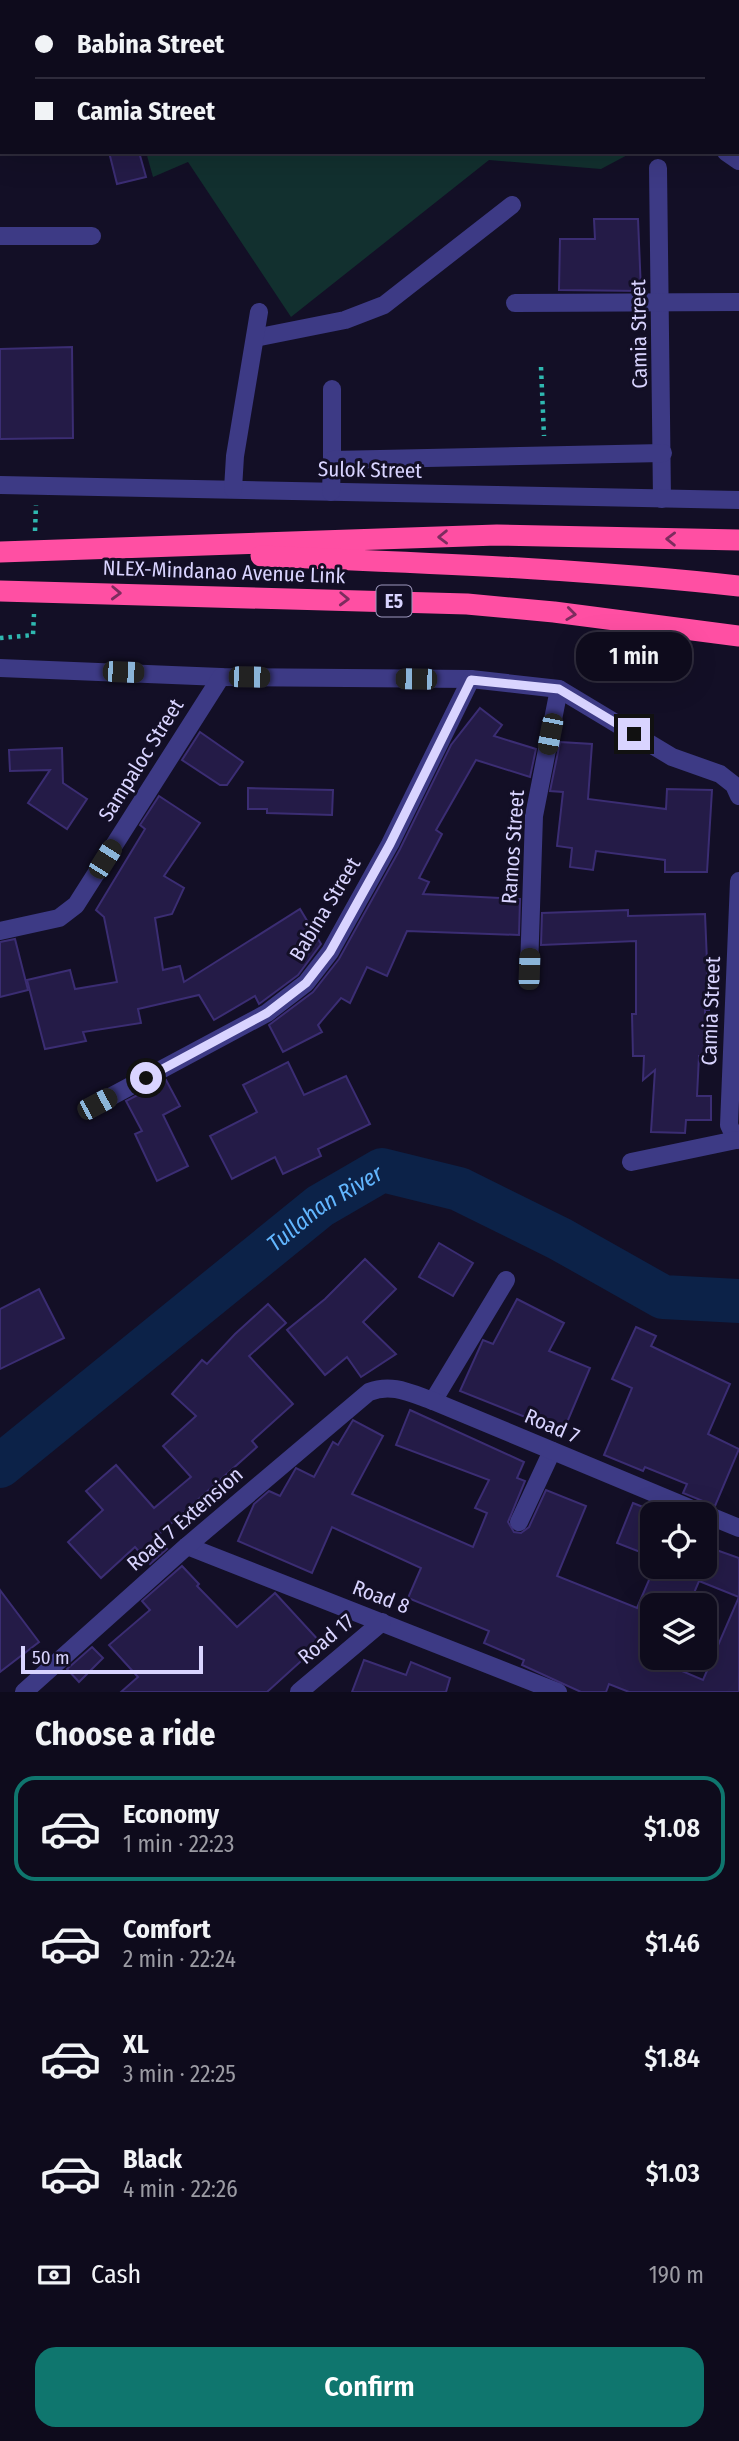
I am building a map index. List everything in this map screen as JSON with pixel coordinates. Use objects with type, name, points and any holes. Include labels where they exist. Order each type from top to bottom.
[{"type":"highway","name":"NLEX-Mindanao Avenue Link","points":[[0,552],[130,550],[497,535],[739,540]]},
{"type":"highway","name":"NLEX-Mindanao Avenue Link","points":[[130,550],[495,566],[648,576],[739,586]]},
{"type":"highway","name":"NLEX-Mindanao Avenue Link","points":[[0,591],[467,604],[554,612],[739,636]]},
{"type":"street","name":"Camia Street","points":[[658,168],[662,303],[662,499]]},
{"type":"street","points":[[255,338],[345,320],[384,305],[512,205]]},
{"type":"street","points":[[0,236],[92,236]]},
{"type":"street","points":[[515,303],[739,302]]},
{"type":"street","points":[[233,489],[235,456],[259,312]]},
{"type":"street","points":[[331,492],[332,389]]},
{"type":"street","points":[[332,460],[663,453]]},
{"type":"street","name":"Sulok Street","points":[[0,485],[739,500]]},
{"type":"street","points":[[0,668],[221,677],[471,680],[559,689],[672,757],[720,774],[734,785],[739,796]]},
{"type":"street","name":"Sampaloc Street","points":[[0,931],[60,918],[76,905],[221,677]]},
{"type":"street","name":"Babina Street","points":[[97,1104],[267,1013],[306,983],[330,952],[390,844],[471,680]]},
{"type":"street","name":"Ramos Street","points":[[529,969],[534,816],[559,689]]},
{"type":"street","name":"Camia Street","points":[[737,1141],[729,1125],[739,881]]},
{"type":"street","points":[[631,1162],[737,1141]]},
{"type":"street","points":[[433,1401],[506,1280]]},
{"type":"street","name":"Road 7","points":[[380,1388],[392,1387],[433,1401],[676,1502]]},
{"type":"street","name":"Road 7 Extension","points":[[24,1692],[187,1546],[369,1392],[380,1388]]},
{"type":"street","points":[[519,1522],[552,1451]]},
{"type":"street","name":"Road 7","points":[[717,1519],[739,1528]]},
{"type":"street","name":"Road 8","points":[[187,1546],[558,1692]]},
{"type":"street","name":"Road 17","points":[[299,1692],[382,1622]]},
{"type":"path","points":[[541,367],[545,455]]},
{"type":"path","points":[[0,638],[33,635]]},
{"type":"green space","points":[[147,154],[629,154],[601,169],[489,160],[291,317],[188,162],[153,177]]},
{"type":"building","points":[[110,154],[140,154],[146,177],[117,184]]},
{"type":"building","points":[[594,219],[638,219],[641,291],[559,290],[560,239],[595,239]]},
{"type":"building","points":[[72,347],[73,438],[0,439],[0,349]]},
{"type":"building","points":[[480,708],[502,725],[494,736],[536,749],[530,777],[476,760],[436,830],[442,834],[419,878],[429,882],[423,894],[520,899],[519,935],[407,931],[387,976],[367,967],[350,1003],[341,998],[318,1025],[322,1032],[283,1052],[269,1025],[313,992],[339,959],[400,849],[451,745]]},
{"type":"building","points":[[200,732],[243,762],[227,785],[220,785],[182,760]]},
{"type":"building","points":[[560,742],[592,744],[588,799],[666,809],[667,789],[712,790],[707,872],[665,872],[665,860],[596,851],[593,870],[570,867],[572,848],[557,846],[563,792],[550,791]]},
{"type":"building","points":[[62,748],[63,783],[87,799],[67,829],[28,803],[50,770],[10,771],[9,750]]},
{"type":"building","points":[[248,788],[333,790],[332,815],[267,813],[267,809],[248,809]]},
{"type":"building","points":[[159,796],[200,823],[164,876],[184,888],[172,914],[155,918],[163,970],[180,966],[184,982],[300,909],[321,944],[298,975],[259,1004],[255,996],[214,1020],[199,995],[138,1009],[141,1023],[83,1032],[86,1041],[45,1049],[27,980],[70,970],[75,989],[117,982],[104,917],[96,910],[145,829],[140,825]]},
{"type":"building","points":[[628,910],[628,916],[705,914],[709,1010],[705,1010],[705,1056],[699,1056],[697,1096],[711,1096],[711,1120],[686,1120],[685,1133],[651,1132],[655,1070],[643,1080],[644,1056],[633,1056],[636,941],[541,945],[542,913]]},
{"type":"building","points":[[15,939],[28,990],[0,997],[0,942]]},
{"type":"building","points":[[288,1062],[304,1095],[346,1076],[370,1124],[318,1149],[321,1156],[283,1174],[275,1157],[232,1179],[210,1136],[257,1112],[243,1085]]},
{"type":"building","points":[[166,1080],[180,1106],[163,1115],[188,1166],[157,1181],[135,1134],[142,1131],[126,1101]]},
{"type":"building","points":[[439,1243],[473,1263],[453,1296],[419,1277]]},
{"type":"building","points":[[365,1259],[396,1289],[363,1322],[396,1354],[361,1377],[347,1357],[325,1375],[287,1330],[325,1299]]},
{"type":"building","points":[[39,1289],[64,1338],[0,1369],[0,1309]]},
{"type":"building","points":[[517,1299],[564,1323],[549,1351],[590,1368],[563,1432],[460,1391],[483,1340],[493,1344]]},
{"type":"building","points":[[268,1304],[286,1323],[249,1356],[293,1404],[252,1441],[257,1447],[156,1537],[167,1549],[150,1564],[135,1547],[101,1578],[68,1542],[103,1510],[86,1491],[116,1465],[154,1508],[191,1477],[163,1446],[196,1416],[172,1394],[202,1360],[207,1364]]},
{"type":"building","points":[[636,1327],[656,1336],[651,1346],[730,1384],[708,1434],[739,1449],[717,1502],[705,1502],[683,1493],[687,1484],[645,1467],[643,1471],[604,1455],[632,1388],[612,1379]]},
{"type":"building","points":[[410,1410],[524,1462],[517,1478],[525,1481],[508,1522],[514,1532],[521,1533],[529,1527],[546,1490],[586,1506],[557,1576],[637,1608],[640,1601],[640,1670],[679,1670],[703,1680],[707,1670],[717,1670],[717,1648],[739,1597],[739,1692],[629,1692],[609,1684],[606,1692],[581,1692],[522,1665],[524,1660],[484,1643],[489,1631],[408,1598],[421,1568],[332,1527],[312,1573],[238,1541],[254,1504],[269,1491],[280,1496],[296,1468],[314,1477],[333,1442],[338,1445],[353,1420],[383,1436],[352,1494],[473,1547],[487,1513],[475,1508],[489,1480],[396,1445]]},
{"type":"building","points":[[633,1503],[640,1506],[640,1552],[617,1543]]},
{"type":"building","points":[[717,1550],[739,1558],[739,1597],[699,1581],[694,1593],[643,1593],[649,1579],[717,1579]]},
{"type":"building","points":[[182,1566],[199,1584],[197,1586],[237,1627],[275,1593],[321,1643],[267,1692],[121,1692],[138,1677],[109,1645],[150,1610],[142,1601]]},
{"type":"building","points":[[0,1590],[39,1642],[0,1672]]},
{"type":"building","points":[[92,1647],[103,1658],[79,1682],[67,1669]]},
{"type":"building","points":[[364,1660],[406,1675],[411,1662],[450,1678],[446,1692],[352,1692]]},
{"type":"waterway","name":"Tullahan River","points":[[0,1466],[320,1206],[382,1170],[459,1189],[560,1239],[663,1297],[739,1301]]},
{"type":"route","points":[[146,1078],[267,1013],[306,983],[330,952],[390,844],[471,680],[512,682],[559,689],[634,734]]}]
